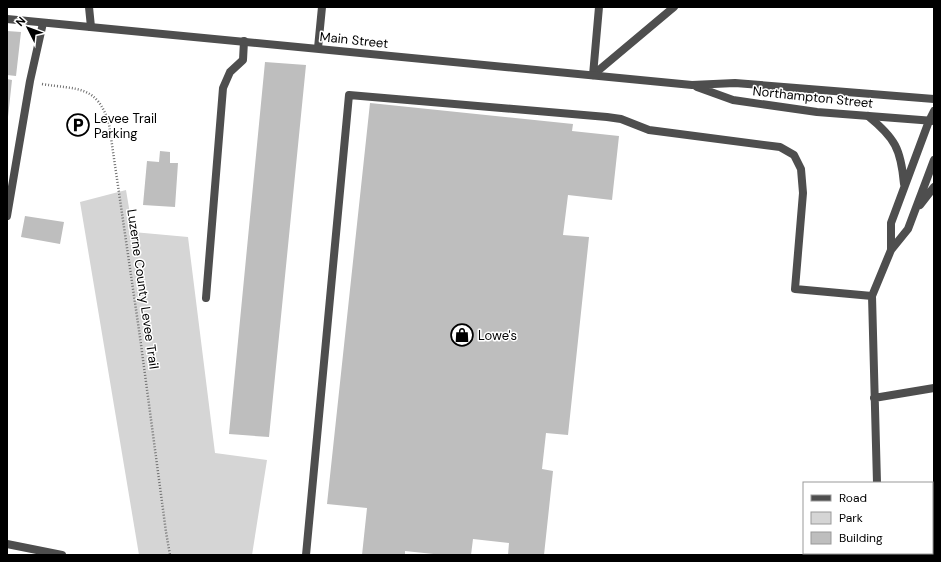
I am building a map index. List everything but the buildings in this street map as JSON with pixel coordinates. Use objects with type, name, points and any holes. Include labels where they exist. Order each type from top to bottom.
[{"type":"street","points":[[89,7],[91,27]]},
{"type":"street","points":[[318,48],[322,7]]},
{"type":"street","points":[[593,75],[600,7]]},
{"type":"street","points":[[593,75],[674,7]]},
{"type":"street","name":"Main Street","points":[[7,19],[593,75]]},
{"type":"street","points":[[7,216],[30,81],[43,23]]},
{"type":"street","points":[[206,298],[224,88],[230,72],[243,60],[244,41]]},
{"type":"street","name":"Northampton Street","points":[[593,75],[692,85],[735,83],[934,99]]},
{"type":"street","name":"Northampton Street","points":[[692,85],[733,100],[817,112],[931,121]]},
{"type":"street","points":[[306,555],[349,95],[607,117],[621,119],[648,130],[780,147],[794,155],[801,169],[803,193],[795,289],[872,296]]},
{"type":"street","points":[[891,250],[891,222],[934,111]]},
{"type":"street","points":[[868,116],[892,138],[899,151],[902,163],[904,187]]},
{"type":"street","points":[[877,482],[872,296],[891,250],[908,229],[934,160]]},
{"type":"street","points":[[915,212],[934,187]]},
{"type":"street","points":[[874,398],[934,388]]},
{"type":"street","points":[[7,544],[62,555]]},
{"type":"path","name":"Luzerne County Levee Trail","points":[[30,81],[79,88],[97,100],[104,107],[109,124],[170,555]]},
{"type":"green space","points":[[126,190],[133,232],[188,237],[215,453],[267,460],[252,555],[139,555],[80,202]]},
{"type":"place","name":"Levee Trail Parking","points":[[78,125]]},
{"type":"place","name":"Lowe's","points":[[462,335]]}]
